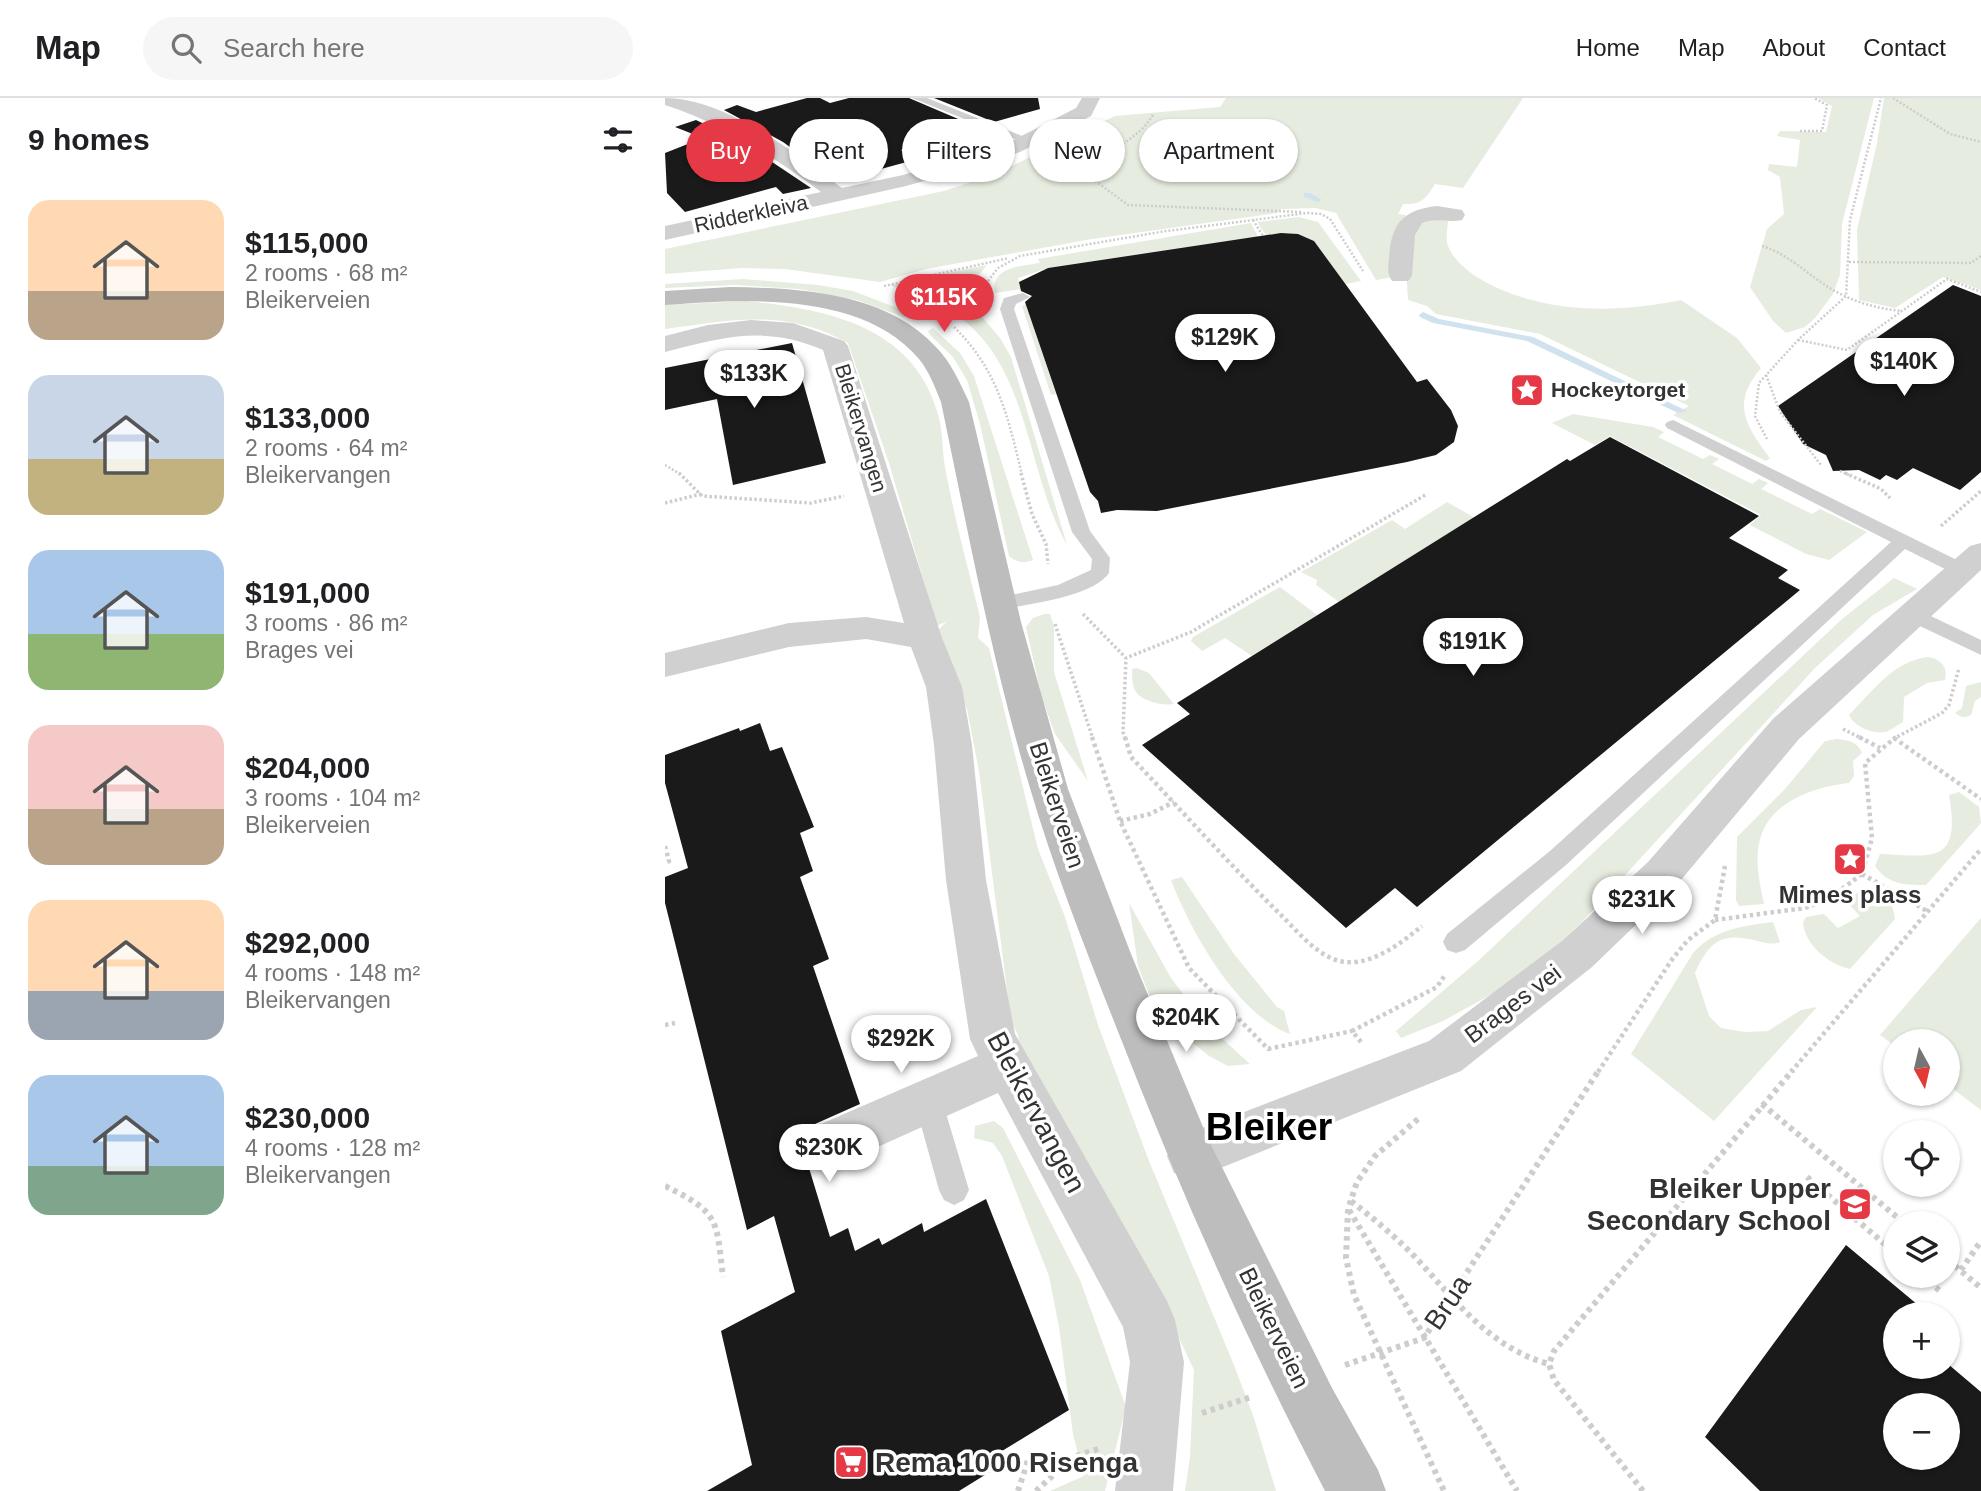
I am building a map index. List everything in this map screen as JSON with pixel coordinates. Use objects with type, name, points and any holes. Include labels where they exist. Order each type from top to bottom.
[{"type":"main road","name":"Bleikerveien","points":[[665,298],[749,293],[827,302],[883,320],[909,336],[925,349],[943,375],[955,402],[999,604],[1049,789],[1109,954],[1191,1156],[1312,1408],[1357,1491]]},
{"type":"street","name":"Ridderkleiva","points":[[1071,119],[1084,112],[1091,98]]},
{"type":"street","name":"Ridderkleiva","points":[[665,99],[719,117],[754,135],[838,195]]},
{"type":"street","name":"Ridderkleiva","points":[[665,233],[967,163],[1029,141]]},
{"type":"street","points":[[1400,276],[1400,245],[1410,212],[1454,215]]},
{"type":"street","name":"Bleikervangen","points":[[665,344],[699,334],[744,328],[788,328],[811,333],[835,346],[925,638],[944,687],[953,745],[966,880],[993,1039],[1148,1320],[1157,1362],[1144,1491]]},
{"type":"street","name":"Brages vei","points":[[1191,1156],[1445,1056],[1577,954],[1643,892],[1662,874],[1786,729],[1971,561]]},
{"type":"street","points":[[665,665],[789,635],[866,628],[925,638]]},
{"type":"street","points":[[824,1147],[1006,1066]]},
{"type":"lane","points":[[917,98],[1029,141]]},
{"type":"lane","points":[[999,604],[1073,587],[1089,580],[1100,573],[1101,558],[1081,532],[1007,309],[1016,299]]},
{"type":"lane","points":[[1673,425],[1909,545],[1971,561]]},
{"type":"lane","points":[[1456,942],[1559,858],[1909,545]]},
{"type":"lane","points":[[1912,614],[1981,648]]},
{"type":"lane","points":[[928,1100],[954,1190]]},
{"type":"path","points":[[1800,131],[1822,131],[1827,105],[1814,98]]},
{"type":"path","points":[[1779,479],[1774,454],[1755,416],[1759,383],[1798,340],[1846,296],[1850,220],[1881,98]]},
{"type":"path","points":[[1893,98],[1950,134],[1981,142]]},
{"type":"path","points":[[1125,139],[1142,128],[1153,118],[1154,113]]},
{"type":"path","points":[[1096,182],[1128,205],[1166,208],[1258,207],[1321,214],[1330,219],[1369,280]]},
{"type":"path","points":[[874,289],[898,281],[1020,256],[1166,231],[1308,213]]},
{"type":"path","points":[[1253,220],[1263,236]]},
{"type":"path","points":[[1762,246],[1775,250],[1818,282],[1846,296],[1879,309],[1903,311]]},
{"type":"path","points":[[1016,299],[988,294],[986,284],[998,268],[1020,256]]},
{"type":"path","points":[[1849,262],[1971,263],[1981,256]]},
{"type":"path","points":[[1798,340],[1847,350],[1947,279],[1981,292]]},
{"type":"path","points":[[1766,374],[1769,393],[1789,426],[1825,470]]},
{"type":"path","points":[[665,465],[687,477],[701,494]]},
{"type":"path","points":[[665,503],[701,494],[811,503],[879,489]]},
{"type":"path","points":[[1909,545],[1981,491]]},
{"type":"path","points":[[1427,494],[1191,632],[1126,658],[1123,732],[1131,757],[1289,923],[1334,960],[1370,960],[1392,951],[1428,921]]},
{"type":"path","points":[[1715,920],[1805,908],[1827,900],[1862,874],[1872,838],[1865,764],[1894,738],[1942,713],[1949,705],[1962,660]]},
{"type":"path","points":[[1833,724],[1880,748]]},
{"type":"path","points":[[1894,738],[1981,799]]},
{"type":"path","points":[[1120,821],[1150,814],[1174,802]]},
{"type":"path","points":[[665,846],[669,861],[665,863]]},
{"type":"path","points":[[1643,1491],[1554,1380],[1549,1364],[1553,1351],[1981,849]]},
{"type":"path","points":[[1862,874],[1927,911]]},
{"type":"path","name":"Brua","points":[[1333,1369],[1424,1338],[1673,958]]},
{"type":"path","points":[[665,1025],[675,1023]]},
{"type":"path","points":[[1762,1104],[1890,1211]]},
{"type":"path","points":[[1418,1119],[1375,1156],[1357,1182],[1348,1209],[1346,1258],[1354,1295],[1444,1491]]},
{"type":"path","points":[[1807,1177],[1883,1243]]},
{"type":"path","points":[[665,1186],[698,1202],[717,1226],[723,1277]]},
{"type":"path","points":[[1351,1201],[1396,1239],[1495,1340],[1527,1360],[1549,1364]]},
{"type":"path","points":[[1348,1209],[1517,1491]]},
{"type":"path","points":[[1981,1241],[1961,1270],[1981,1288]]},
{"type":"path","points":[[1936,1288],[1940,1291]]},
{"type":"path","points":[[1190,1418],[1255,1395]]},
{"type":"path","points":[[1037,1491],[1073,1457],[1112,1444]]},
{"type":"path","points":[[1018,1491],[1029,1457]]},
{"type":"shaded area","points":[[1226,98],[1523,98],[1463,188],[1435,184],[1422,200],[1403,204],[1398,214],[1406,215],[1395,236],[1393,277],[1376,280],[1336,213],[1316,208],[1281,209],[1277,213],[1092,239],[926,269],[880,282],[785,269],[741,268],[665,274],[665,249],[944,191],[972,182],[1015,182],[1015,164],[1029,158],[1029,182],[1125,182],[1125,119],[1109,119],[1115,116],[1220,107]]},
{"type":"shaded area","points":[[1818,98],[1874,98],[1842,224],[1840,275],[1833,294],[1805,327],[1786,333],[1773,321],[1750,287],[1767,229],[1784,214],[1780,177],[1768,170],[1769,164],[1797,167],[1800,140],[1777,136],[1780,131],[1826,132],[1832,106]]},
{"type":"shaded area","points":[[1884,98],[1981,98],[1981,290],[1943,277],[1895,308],[1859,300],[1857,230],[1877,143]]},
{"type":"shaded area","points":[[1299,217],[1318,222],[1361,281],[1345,284],[1314,241],[1297,235],[1266,235],[1257,222]]},
{"type":"shaded area","points":[[1420,218],[1448,219],[1447,243],[1450,251],[1460,264],[1473,274],[1500,289],[1525,298],[1576,308],[1629,308],[1681,300],[1737,338],[1761,368],[1746,392],[1745,414],[1754,435],[1770,458],[1766,461],[1673,415],[1689,406],[1540,334],[1436,314],[1427,306],[1408,300],[1405,251]]},
{"type":"shaded area","points":[[1251,223],[1258,237],[1048,268],[1018,278],[1021,289],[995,293],[997,278],[1002,273],[1016,267],[1040,263],[1038,259]]},
{"type":"shaded area","points":[[987,265],[977,277],[981,295],[974,298],[971,304],[1000,338],[1011,357],[1067,545],[1053,515],[1011,386],[996,357],[976,331],[949,310],[889,285]]},
{"type":"shaded area","points":[[743,279],[818,285],[853,291],[913,314],[903,317],[857,300],[800,289],[735,285],[665,288],[665,284]]},
{"type":"shaded area","points":[[746,301],[806,310],[863,327],[887,341],[909,360],[926,384],[940,420],[949,486],[980,617],[978,638],[989,648],[1038,849],[1065,917],[1098,1025],[1149,1161],[1234,1365],[1254,1418],[1276,1491],[1185,1491],[1190,1457],[1194,1370],[1154,1285],[1020,1051],[1018,1035],[1011,1021],[979,771],[967,709],[937,644],[938,630],[947,621],[937,626],[889,463],[848,343],[825,332],[780,321],[736,320],[665,329],[665,305]]},
{"type":"shaded area","points":[[1026,304],[1056,394],[1051,395],[1022,306]]},
{"type":"shaded area","points":[[933,328],[960,353],[974,376],[1033,560],[1020,562],[1009,556],[980,424],[967,380],[953,357],[929,334],[928,331]]},
{"type":"shaded area","points":[[1573,414],[1653,427],[1664,432],[1658,437],[1703,459],[1710,455],[1719,459],[1712,464],[1752,484],[1759,479],[1768,483],[1761,489],[1812,514],[1820,509],[1867,532],[1829,560],[1806,554],[1750,525],[1761,515],[1610,436],[1595,445],[1552,423]]},
{"type":"shaded area","points":[[1447,502],[1475,518],[1339,602],[1316,585],[1317,580],[1301,572],[1392,520],[1405,529]]},
{"type":"shaded area","points":[[1894,578],[1917,589],[1873,615],[1815,668],[1582,922],[1525,976],[1443,1021],[1401,1038],[1396,1031],[1478,961],[1842,619]]},
{"type":"shaded area","points":[[1280,587],[1317,615],[1252,656],[1225,638],[1202,651],[1191,641],[1193,637]]},
{"type":"shaded area","points":[[1050,614],[1054,627],[1054,672],[1088,781],[1055,734],[1042,698],[1026,627],[1033,618]]},
{"type":"shaded area","points":[[1928,657],[1943,664],[1945,680],[1927,683],[1904,697],[1903,722],[1888,731],[1878,732],[1860,727],[1852,719],[1849,715],[1884,678],[1904,664]]},
{"type":"shaded area","points":[[1137,668],[1149,673],[1174,704],[1154,702],[1139,695],[1132,678],[1132,669]]},
{"type":"shaded area","points":[[1981,682],[1981,697],[1975,701],[1971,715],[1959,716],[1955,713],[1962,708],[1966,686]]},
{"type":"shaded area","points":[[1837,739],[1852,742],[1862,753],[1853,761],[1854,776],[1849,783],[1821,788],[1793,800],[1771,818],[1763,830],[1758,851],[1764,904],[1739,906],[1736,900],[1737,837],[1785,789],[1825,741]]},
{"type":"shaded area","points":[[1959,792],[1979,807],[1981,823],[1926,885],[1897,883],[1885,877],[1875,866],[1880,854],[1929,855],[1940,851],[1947,844],[1952,817],[1949,795]]},
{"type":"shaded area","points":[[1182,877],[1234,954],[1277,1007],[1284,1011],[1290,1034],[1270,1024],[1252,1009],[1218,969],[1190,922],[1171,880]]},
{"type":"shaded area","points":[[1861,890],[1885,897],[1892,906],[1895,919],[1850,969],[1819,953],[1808,939],[1803,922],[1806,917],[1824,914],[1838,928],[1860,916],[1846,901]]},
{"type":"shaded area","points":[[1129,903],[1171,978],[1204,1022],[1250,1064],[1228,1066],[1209,1056],[1187,1038],[1150,997],[1138,966]]},
{"type":"shaded area","points":[[1981,918],[1981,1110],[1960,1094],[1960,1029],[1885,1029]]},
{"type":"shaded area","points":[[1773,922],[1780,942],[1726,938],[1706,953],[1695,973],[1709,1016],[1721,1028],[1745,1032],[1768,1031],[1801,1010],[1817,1007],[1714,1121],[1631,1054],[1693,953],[1701,945],[1730,930]]},
{"type":"shaded area","points":[[994,1121],[1003,1128],[1080,1280],[1126,1407],[1105,1491],[1050,1491],[1084,1476],[1073,1434],[1059,1327],[1049,1276],[1002,1156],[993,1143],[974,1138],[975,1126]]},
{"type":"building","points":[[807,98],[820,98],[830,103],[849,98],[909,98],[958,119],[902,119],[902,163],[888,167],[888,119],[789,119],[789,146],[775,138],[775,119],[741,119],[724,110],[737,105],[756,112]]},
{"type":"building","points":[[934,98],[1038,98],[1040,109],[1005,119],[986,119]]},
{"type":"building","points":[[686,123],[686,131],[675,127]]},
{"type":"building","points":[[686,145],[686,182],[775,182],[775,164],[789,173],[789,182],[802,182],[811,188],[783,194],[776,187],[685,212],[667,193],[665,153]]},
{"type":"building","points":[[1281,233],[1298,234],[1314,241],[1417,382],[1427,379],[1451,410],[1458,426],[1454,442],[1436,455],[1407,462],[1157,511],[1117,510],[1101,513],[1098,501],[1090,492],[1025,302],[1032,296],[1021,291],[1019,282],[1048,268]]},
{"type":"building","points":[[1953,285],[1981,296],[1981,472],[1960,490],[1913,468],[1897,480],[1886,475],[1880,480],[1859,470],[1833,471],[1826,455],[1803,444],[1778,406]]},
{"type":"building","points":[[792,343],[826,463],[733,485],[717,399],[665,410],[665,368]]},
{"type":"building","points":[[1610,437],[1759,516],[1729,538],[1788,570],[1778,578],[1800,590],[1417,907],[1395,888],[1346,928],[1142,745],[1190,714],[1177,703],[1567,459],[1570,461]]},
{"type":"building","points":[[760,723],[770,751],[782,747],[814,827],[800,833],[813,871],[800,877],[829,959],[813,966],[860,1104],[806,1128],[798,1146],[805,1165],[809,1168],[830,1237],[848,1228],[855,1251],[879,1238],[882,1245],[922,1223],[924,1232],[986,1199],[1069,1410],[1002,1451],[1006,1462],[959,1491],[707,1491],[752,1465],[721,1331],[795,1292],[774,1216],[747,1230],[665,903],[665,877],[688,868],[665,783],[665,755]]},
{"type":"building","points":[[1846,1245],[1883,1276],[1883,1288],[1898,1288],[1914,1302],[1883,1302],[1883,1379],[1960,1379],[1960,1374],[1981,1392],[1981,1491],[1760,1491],[1705,1437]]},
{"type":"waterway","points":[[1307,195],[1318,200]]},
{"type":"waterway","points":[[1423,315],[1436,321],[1530,339],[1682,411]]},
{"type":"place","name":"Hockeytorget","points":[[1527,390]]},
{"type":"place","name":"Mimes plass","points":[[1850,859]]},
{"type":"place","name":"Bleiker Upper Secondary School","points":[[1855,1204]]},
{"type":"place","name":"Rema 1000 Risenga","points":[[851,1462]]},
{"type":"district","name":"Bleiker","points":[[1269,1127]]}]
